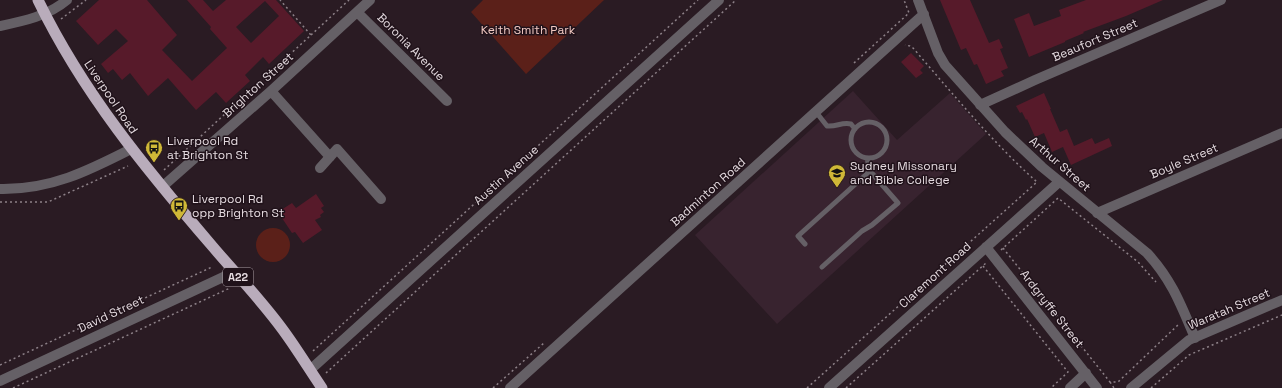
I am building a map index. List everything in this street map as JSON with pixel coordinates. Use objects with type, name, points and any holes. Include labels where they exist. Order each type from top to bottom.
[{"type":"highway","name":"Liverpool Road","points":[[38,0],[79,74],[131,149],[283,329],[322,388]]},
{"type":"street","points":[[0,26],[30,20],[45,14],[67,0]]},
{"type":"street","name":"Brighton Street","points":[[162,187],[271,91],[370,0]]},
{"type":"street","name":"Austin Avenue","points":[[310,370],[720,0]]},
{"type":"street","name":"Arthur Street","points":[[918,0],[938,53],[945,65],[1005,132],[1059,182],[1148,253],[1170,283],[1195,338]]},
{"type":"street","name":"Beaufort Street","points":[[980,105],[1221,0]]},
{"type":"street","name":"Boronia Avenue","points":[[357,12],[447,101]]},
{"type":"street","name":"Badminton Road","points":[[510,388],[924,14]]},
{"type":"street","points":[[271,91],[330,157]]},
{"type":"street","name":"Boyle Street","points":[[1097,213],[1282,133]]},
{"type":"street","points":[[0,189],[20,190],[55,183],[87,171],[131,149]]},
{"type":"street","points":[[320,168],[337,149],[381,198]]},
{"type":"street","name":"Claremont Road","points":[[829,388],[1059,182]]},
{"type":"street","name":"Ardgryffe Street","points":[[986,247],[1097,388]]},
{"type":"street","name":"David Street","points":[[0,381],[234,272]]},
{"type":"street","name":"Waratah Street","points":[[1131,388],[1189,340],[1282,300]]},
{"type":"street","points":[[1070,388],[1086,373]]},
{"type":"lane","points":[[816,112],[827,126],[832,127],[844,123],[851,124],[855,129]]},
{"type":"lane","points":[[870,122],[876,123],[884,131],[886,136],[886,144],[884,150],[879,155],[868,158],[857,153],[851,141],[855,129],[860,125],[870,122]]},
{"type":"lane","points":[[822,267],[862,231],[872,225],[898,203],[870,171],[868,158]]},
{"type":"lane","points":[[805,244],[798,236],[870,171]]},
{"type":"path","points":[[61,19],[86,0]]},
{"type":"path","points":[[280,0],[311,34]]},
{"type":"path","points":[[164,170],[349,0]]},
{"type":"path","points":[[312,351],[698,0]]},
{"type":"path","points":[[326,373],[736,0]]},
{"type":"path","points":[[0,202],[48,202],[128,166]]},
{"type":"path","points":[[1000,251],[1058,198],[1138,262],[1159,285]]},
{"type":"path","points":[[1003,248],[1114,388]]},
{"type":"path","points":[[846,388],[986,263]]},
{"type":"path","points":[[983,266],[1068,372],[1051,388]]},
{"type":"path","points":[[0,365],[212,267]]},
{"type":"path","points":[[13,388],[230,288]]},
{"type":"path","points":[[1151,388],[1189,355],[1282,315]]},
{"type":"path","points":[[1110,382],[1118,382],[1179,325]]},
{"type":"shaded area","name":"Sydney Missonary and Bible College","points":[[853,91],[897,140],[950,93],[986,134],[777,324],[695,235]]},
{"type":"green space","name":"Keith Smith Park","points":[[483,0],[604,0],[526,74],[471,12]]},
{"type":"green space","points":[[273,228],[285,233],[290,245],[285,257],[273,262],[261,257],[256,245],[261,233]]},
{"type":"building","points":[[99,0],[147,0],[177,35],[162,50],[192,81],[227,48],[187,0],[203,0],[213,11],[226,0],[276,0],[304,31],[269,64],[263,57],[245,75],[250,81],[226,103],[216,92],[196,110],[168,78],[148,96],[130,73],[122,80],[113,69],[108,73],[101,64],[128,41],[116,29],[98,45],[76,21]],"holes":[[[265,1],[279,16],[251,43],[236,27]]]},
{"type":"building","points":[[940,0],[970,0],[989,43],[999,39],[1003,48],[1000,49],[1008,68],[1001,71],[1004,76],[986,84],[977,64],[974,65],[966,48],[961,50]]},
{"type":"building","points":[[1086,0],[1163,0],[1083,32],[1084,33],[1065,42],[1029,57],[1014,19],[1029,13],[1034,26],[1061,16],[1059,10]]},
{"type":"building","points":[[911,53],[924,66],[920,70],[923,73],[916,78],[901,62]]},
{"type":"building","points":[[1044,93],[1060,132],[1067,129],[1074,146],[1092,138],[1095,144],[1109,138],[1112,146],[1071,165],[1063,147],[1052,152],[1044,133],[1035,137],[1027,119],[1026,120],[1022,112],[1020,113],[1016,106]]},
{"type":"building","points":[[316,194],[324,206],[321,208],[324,212],[320,215],[321,217],[315,220],[322,230],[303,243],[295,232],[292,233],[278,212],[292,203],[296,208]]},
{"type":"place","name":"Liverpool Rd at Brighton St","points":[[154,163]]},
{"type":"place","name":"Sydney Missonary and Bible College","points":[[837,188]]},
{"type":"place","name":"Liverpool Rd opp Brighton St","points":[[179,221]]}]
